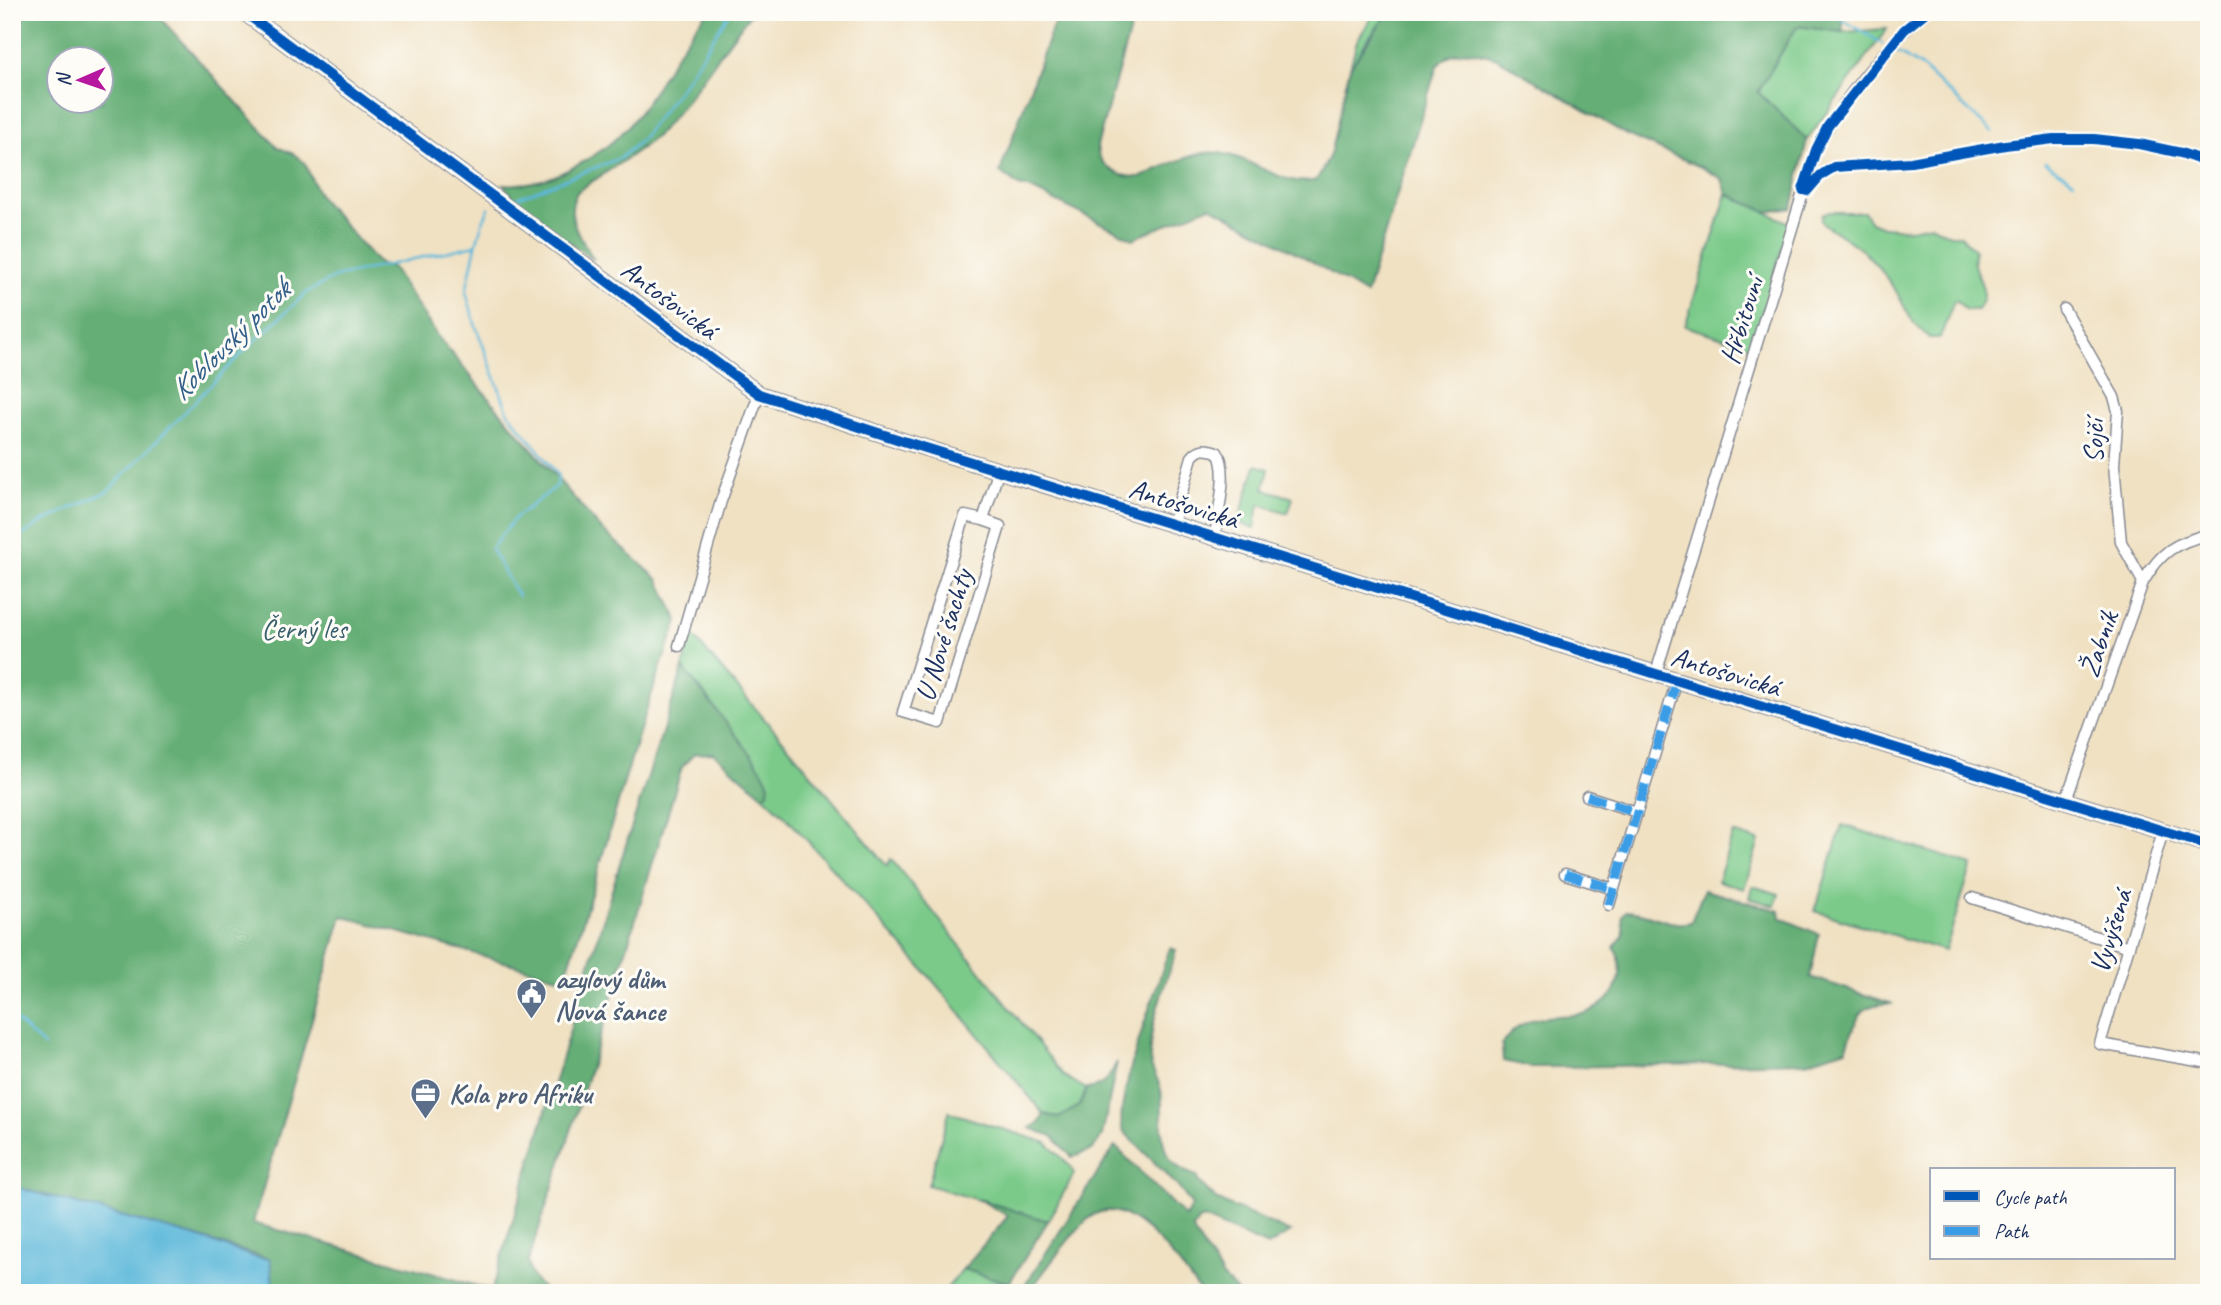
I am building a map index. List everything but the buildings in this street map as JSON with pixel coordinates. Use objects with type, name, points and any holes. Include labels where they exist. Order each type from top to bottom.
[{"type":"street","name":"Antošovická","points":[[244,12],[759,394],[864,429],[2209,845]]},
{"type":"street","name":"Hřbitovní","points":[[1656,673],[1816,150],[1828,126],[1869,73],[1904,30],[1926,12]]},
{"type":"street","name":"Sojčí","points":[[2064,309],[2114,397],[2118,411],[2114,465],[2122,542],[2143,582]]},
{"type":"street","points":[[679,646],[721,501],[759,394]]},
{"type":"street","points":[[1173,523],[1192,457],[1203,449],[1217,452],[1222,458],[1223,469],[1215,537]]},
{"type":"street","points":[[984,520],[999,469]]},
{"type":"street","name":"U Nové šachty","points":[[965,516],[984,520],[999,526],[940,723],[903,712],[965,516]]},
{"type":"street","name":"Žabník","points":[[2066,800],[2143,582],[2161,555],[2176,545],[2209,534]]},
{"type":"street","points":[[1609,905],[1677,680]]},
{"type":"street","points":[[1587,796],[1637,812]]},
{"type":"street","name":"Vyvýšená","points":[[2163,831],[2100,1044],[2209,1063]]},
{"type":"street","points":[[1565,874],[1614,889]]},
{"type":"street","points":[[1972,898],[2129,947]]},
{"type":"green space","name":"Černý les","points":[[12,12],[155,12],[277,147],[294,154],[305,163],[319,196],[379,264],[392,267],[438,337],[503,415],[599,527],[659,580],[678,621],[633,752],[566,974],[561,978],[342,916],[253,1223],[492,1290],[621,860],[683,668],[750,753],[769,784],[764,796],[713,753],[694,754],[682,767],[572,1128],[528,1262],[535,1280],[550,1293],[274,1293],[269,1259],[12,1186]]},
{"type":"green space","points":[[707,12],[752,12],[657,135],[578,191],[572,209],[575,227],[594,260],[521,208],[503,184],[529,183],[554,176],[589,158],[619,136],[641,110],[680,48]]},
{"type":"green space","points":[[1058,12],[1135,12],[1097,146],[1105,165],[1117,173],[1131,177],[1141,177],[1204,153],[1219,153],[1289,179],[1317,180],[1330,155],[1350,68],[1391,12],[1843,12],[1843,32],[1797,26],[1758,92],[1807,140],[1792,208],[1767,212],[1727,194],[1722,179],[1701,167],[1627,135],[1497,58],[1472,52],[1451,55],[1437,66],[1366,294],[1210,206],[1133,239],[1031,189],[1019,186],[1000,172]]},
{"type":"green space","points":[[1375,12],[1391,12],[1363,47],[1345,87],[1357,41]]},
{"type":"green space","points":[[1797,26],[1843,32],[1887,29],[1807,140],[1758,93]]},
{"type":"green space","points":[[1727,194],[1790,223],[1752,347],[1685,326]]},
{"type":"green space","points":[[1864,212],[1871,222],[1883,227],[1910,229],[1931,225],[1950,235],[1961,235],[1975,251],[1974,266],[1983,293],[1977,310],[1966,310],[1954,301],[1940,338],[1929,338],[1912,321],[1896,291],[1863,250],[1821,222],[1822,214]]},
{"type":"green space","points":[[1256,465],[1269,469],[1264,489],[1293,498],[1288,513],[1259,504],[1255,528],[1238,523]]},
{"type":"green space","points":[[691,634],[887,866],[891,859],[1064,1076],[1086,1089],[1080,1105],[1059,1118],[1044,1114],[929,976],[764,796],[768,791],[711,702],[683,668]]},
{"type":"green space","points":[[1842,825],[1972,865],[1945,951],[1815,911]]},
{"type":"green space","points":[[1733,833],[1759,841],[1744,889],[1718,881]]},
{"type":"green space","points":[[1752,886],[1779,894],[1775,906],[1749,898]]},
{"type":"green space","points":[[1704,890],[1780,911],[1781,918],[1819,934],[1810,977],[1893,1004],[1881,1004],[1865,1010],[1856,1022],[1846,1049],[1806,1062],[1531,1067],[1503,1061],[1502,1044],[1519,1027],[1541,1018],[1586,1013],[1604,1002],[1611,994],[1620,977],[1619,957],[1614,947],[1624,935],[1622,916],[1626,911],[1675,923],[1691,922]]},
{"type":"green space","points":[[1170,948],[1176,950],[1155,1018],[1150,1046],[1151,1064],[1161,1090],[1162,1129],[1166,1152],[1182,1170],[1197,1176],[1197,1180],[1217,1200],[1290,1232],[1268,1246],[1203,1218],[1198,1220],[1193,1229],[1195,1234],[1223,1277],[1238,1293],[1201,1293],[1169,1252],[1140,1224],[1125,1215],[1109,1211],[1095,1214],[1070,1238],[1028,1293],[1020,1293],[1115,1146],[1185,1217],[1192,1206],[1174,1182],[1124,1132],[1121,1117],[1130,1070]]},
{"type":"green space","points":[[1117,1062],[1102,1136],[1092,1150],[1072,1157],[1052,1136],[1030,1128],[1040,1122],[1044,1114],[1059,1118],[1080,1105],[1086,1089],[1102,1084]]},
{"type":"green space","points":[[949,1112],[1047,1143],[1071,1167],[1074,1174],[1048,1221],[928,1185]]},
{"type":"green space","points":[[978,1199],[1048,1221],[1009,1283],[963,1269],[1008,1216]]},
{"type":"green space","points":[[963,1269],[1009,1283],[1003,1293],[943,1293]]},
{"type":"water","points":[[12,1186],[197,1237],[255,1257],[270,1259],[274,1293],[12,1293]]},
{"type":"waterway","name":"Koblovský potok","points":[[509,201],[620,158],[640,141],[684,83],[730,12]]},
{"type":"waterway","points":[[1830,12],[1883,44]]},
{"type":"waterway","points":[[1894,50],[1920,66],[1992,132]]},
{"type":"waterway","points":[[2045,162],[2074,181]]},
{"type":"waterway","name":"Koblovský potok","points":[[12,545],[15,540],[42,522],[108,491],[239,356],[306,293],[335,277],[476,245],[489,208]]},
{"type":"waterway","points":[[476,245],[466,292],[475,324],[508,412],[558,475],[557,486],[515,518],[491,549],[518,596]]},
{"type":"waterway","points":[[12,1017],[44,1046]]},
{"type":"marked path","points":[[1609,905],[1677,680]]},
{"type":"marked path","points":[[1587,796],[1637,812]]},
{"type":"marked path","points":[[1565,874],[1614,889]]},
{"type":"cycle path","points":[[244,12],[759,394],[903,441],[2209,845]]},
{"type":"cycle path","points":[[1803,190],[1816,150],[1828,126],[1904,30],[1926,12]]},
{"type":"cycle path","points":[[1803,190],[1807,191],[1821,175],[1834,167],[1911,162],[2054,139],[2094,139],[2139,144],[2181,153],[2209,163]]},
{"type":"place","name":"azylový dům Nová šance","points":[[532,1021]]},
{"type":"place","name":"Kola pro Afriku","points":[[426,1120]]}]
